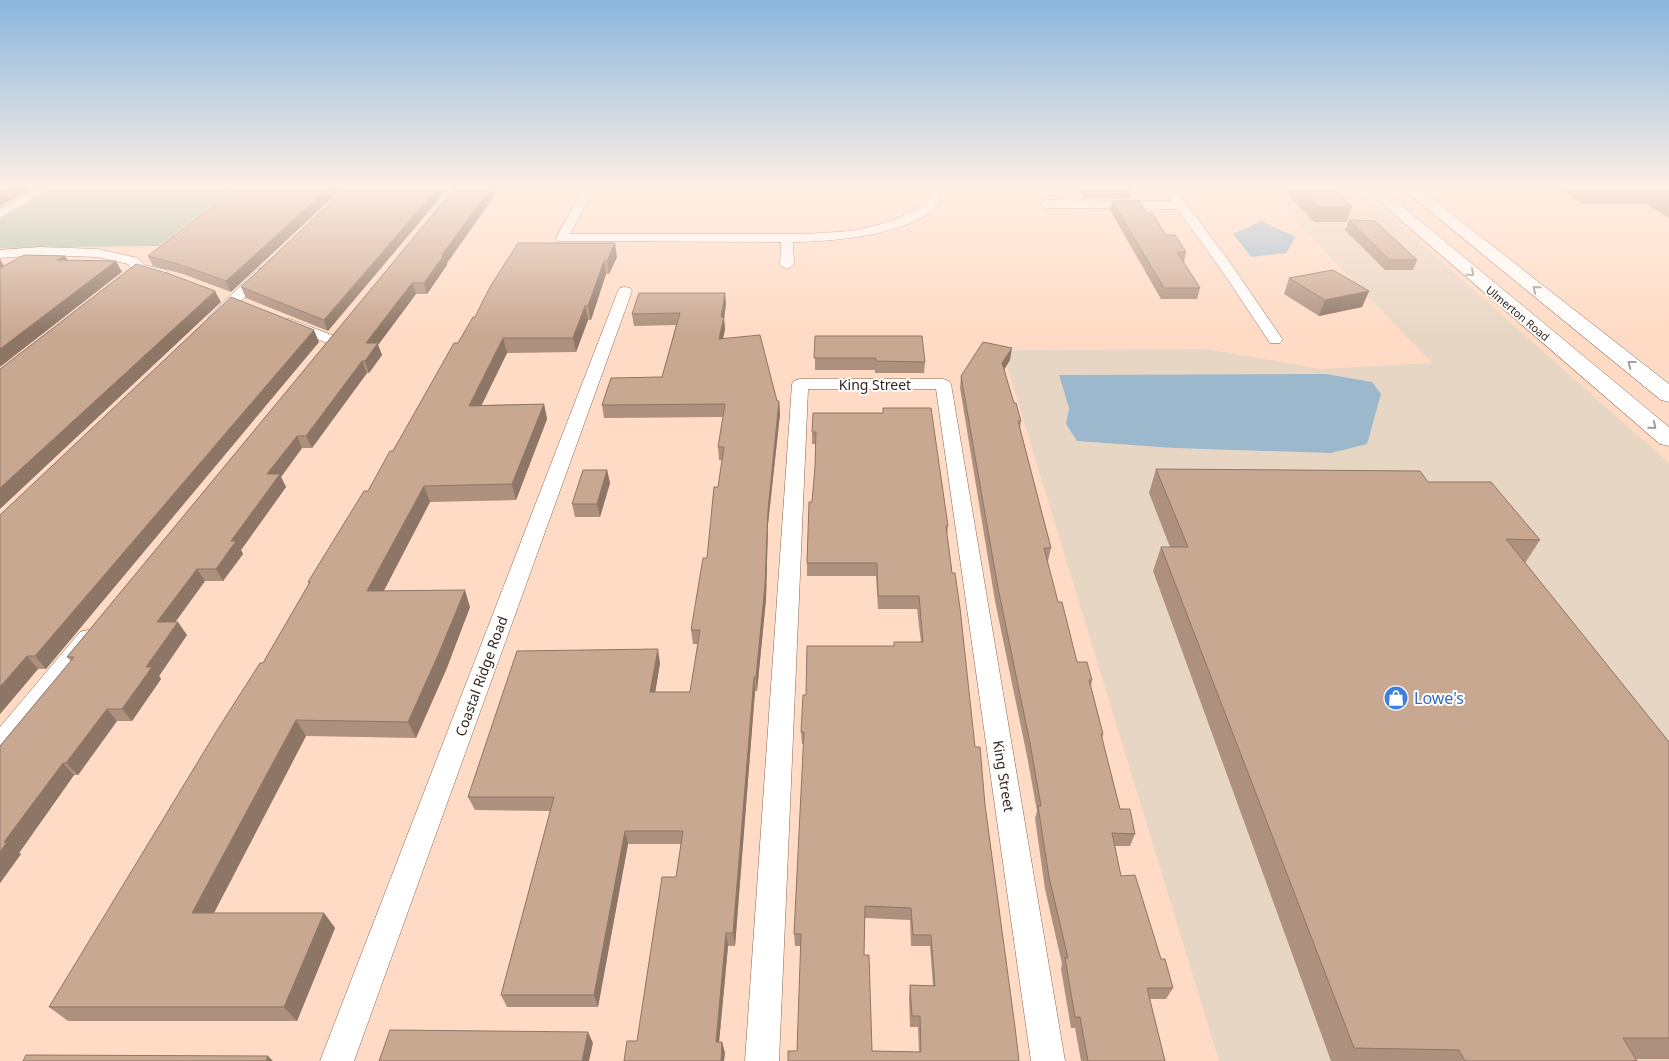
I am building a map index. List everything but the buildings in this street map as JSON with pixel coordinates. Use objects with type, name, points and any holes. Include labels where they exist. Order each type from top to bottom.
[{"type":"main road","name":"Ulmerton Road","points":[[1427,235],[1669,439]]},
{"type":"main road","points":[[1446,235],[1530,303],[1574,320]]},
{"type":"main road","points":[[1468,235],[1669,395]]},
{"type":"main road","points":[[1549,338],[1574,320]]},
{"type":"main road","points":[[1596,379],[1638,397],[1669,414]]},
{"type":"street","points":[[564,235],[562,238],[788,238],[853,235]]},
{"type":"street","points":[[1202,235],[1275,340]]},
{"type":"street","points":[[787,265],[788,238]]},
{"type":"street","points":[[16,266],[40,251]]},
{"type":"street","points":[[0,254],[40,251],[98,253],[132,261],[135,271]]},
{"type":"street","points":[[135,271],[154,256]]},
{"type":"street","points":[[206,327],[276,259]]},
{"type":"street","points":[[135,271],[178,279]]},
{"type":"street","name":"Coastal Ridge Road","points":[[337,1061],[625,292]]},
{"type":"street","points":[[215,294],[252,307]]},
{"type":"street","points":[[279,318],[332,340]]},
{"type":"street","points":[[320,356],[344,326]]},
{"type":"street","name":"King Street","points":[[762,1061],[800,384],[944,384],[1048,1061]]},
{"type":"street","points":[[0,745],[100,623]]},
{"type":"shaded area","points":[[1309,235],[1411,235],[1669,463],[1669,1061],[1219,1061],[1002,350],[1207,349],[1321,369],[1432,363]],"holes":[[[1059,375],[1331,453],[1173,448],[1077,441],[1066,424],[1069,408]]]},
{"type":"green space","points":[[0,235],[174,235],[159,246],[0,248]]},
{"type":"water","points":[[1233,235],[1291,235],[1296,237],[1286,253],[1251,257]]},
{"type":"water","points":[[1326,374],[1372,382],[1381,394],[1367,444],[1331,453],[1173,448],[1077,441],[1066,424],[1069,408],[1059,375]]},
{"type":"place","name":"Lowe's","points":[[1396,698]]}]
